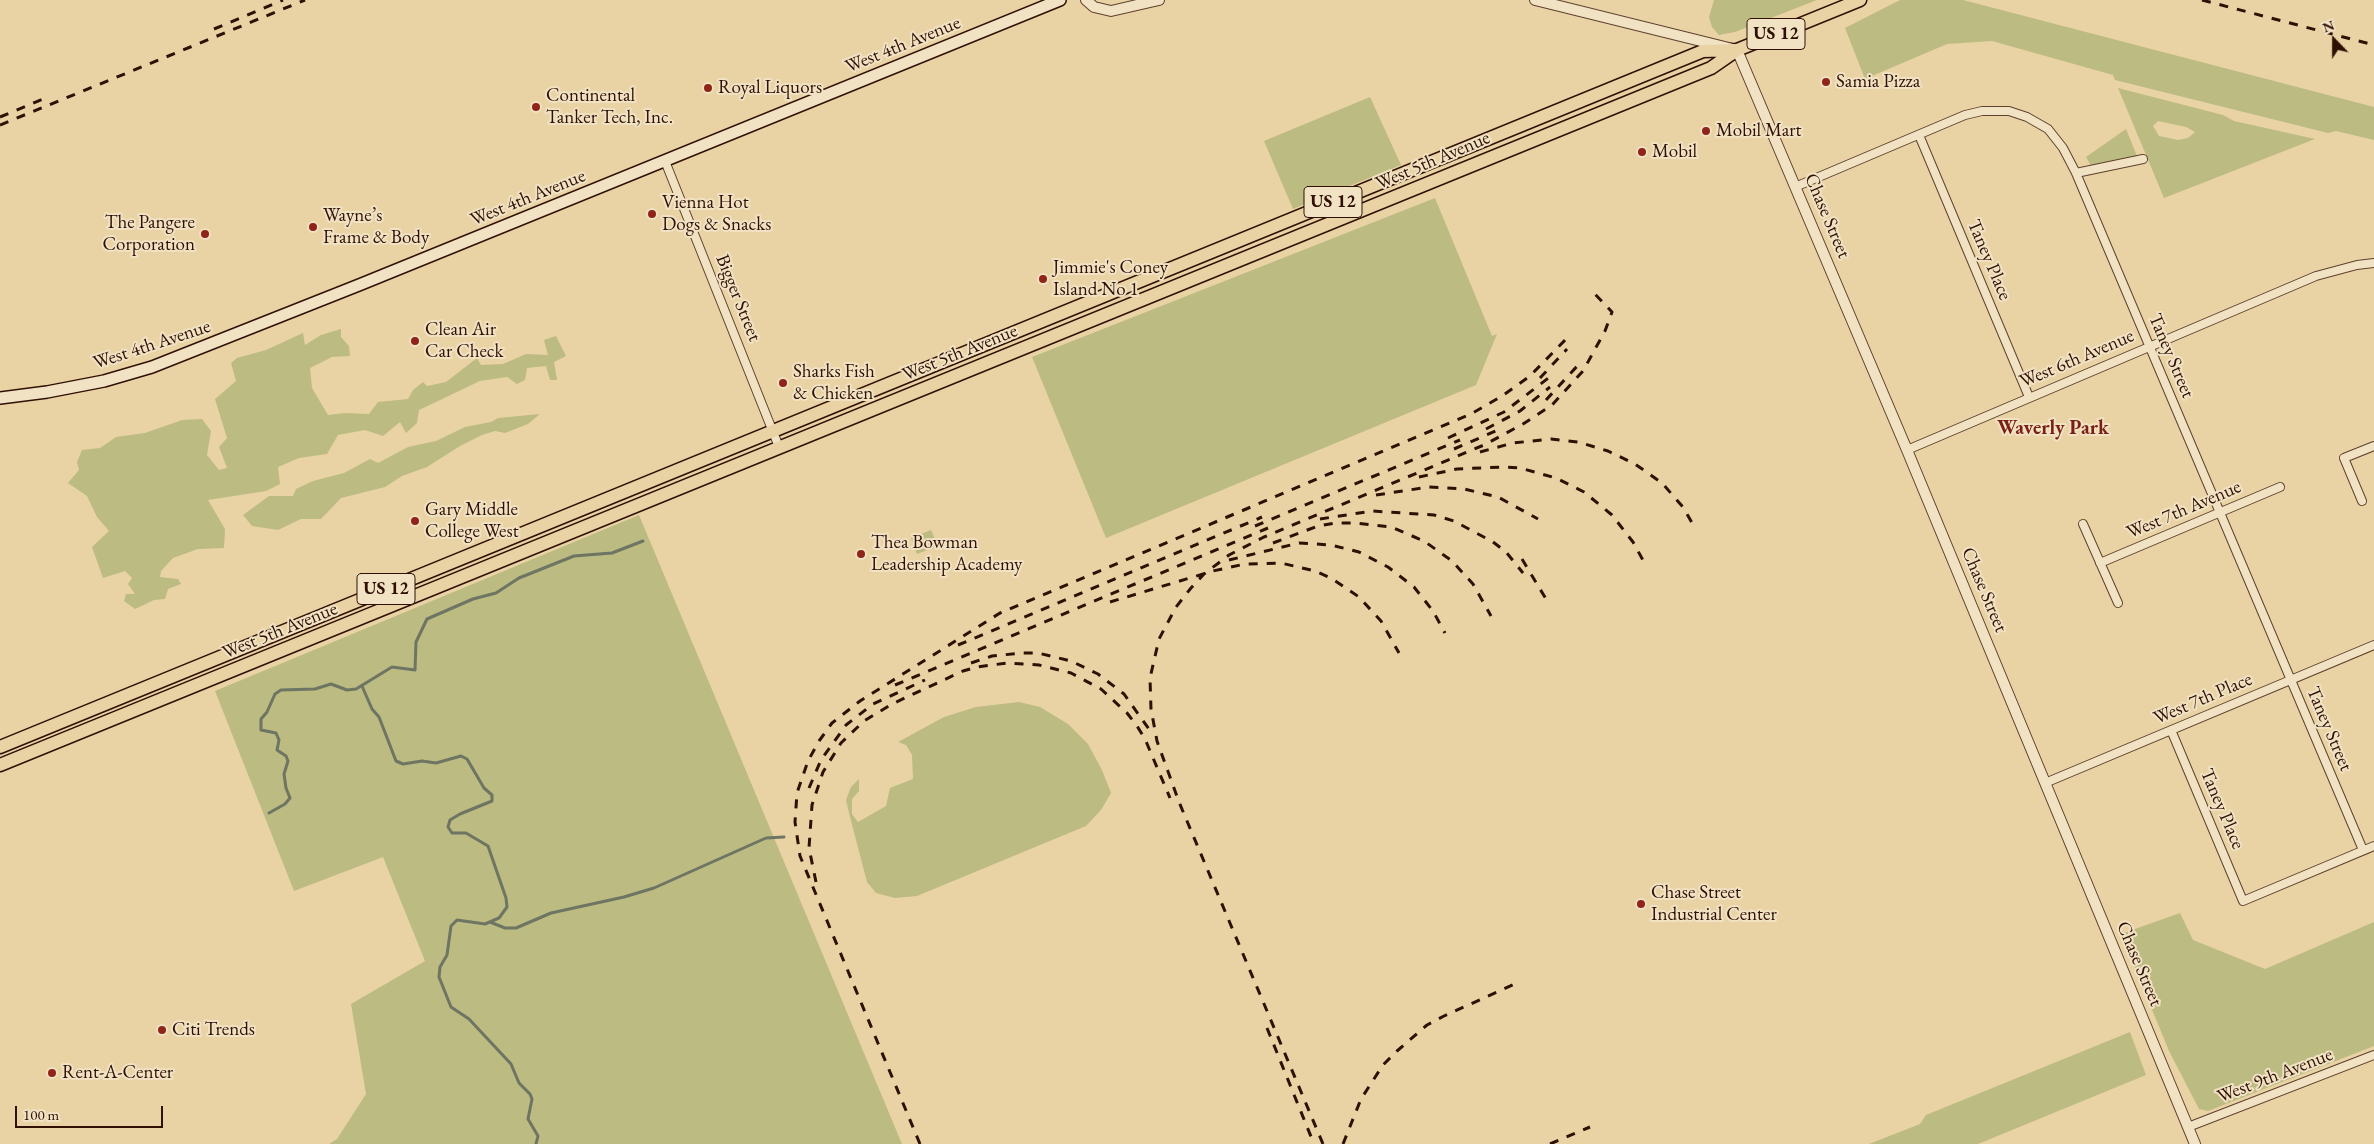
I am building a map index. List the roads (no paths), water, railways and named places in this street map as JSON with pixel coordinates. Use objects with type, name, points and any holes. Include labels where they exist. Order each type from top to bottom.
[{"type":"main road","name":"West 4th Avenue","points":[[0,398],[85,384],[152,367],[1060,0]]},
{"type":"main road","name":"West 5th Avenue","points":[[0,765],[938,381],[1298,237],[1711,68],[1737,50],[1860,0]]},
{"type":"main road","name":"West 5th Avenue","points":[[0,747],[1703,51],[1737,50]]},
{"type":"main road","points":[[1526,123],[1533,140]]},
{"type":"main road","points":[[1290,220],[1298,237]]},
{"type":"main road","points":[[931,366],[938,381]]},
{"type":"main road","points":[[307,621],[314,637]]},
{"type":"street","points":[[1086,0],[1094,7],[1111,11],[1159,0]]},
{"type":"street","points":[[1535,0],[1737,50]]},
{"type":"street","name":"Chase Street","points":[[1737,50],[1907,450],[2195,1144]]},
{"type":"street","name":"Taney Street","points":[[1795,187],[1965,115],[1982,111],[2009,112],[2027,117],[2048,129],[2063,148],[2076,173],[2363,850]]},
{"type":"street","name":"Taney Place","points":[[1919,135],[2029,397]]},
{"type":"street","points":[[2076,173],[2143,160]]},
{"type":"street","name":"Bigger Street","points":[[664,161],[779,446]]},
{"type":"street","name":"West 6th Avenue","points":[[1907,450],[2316,276],[2357,264],[2374,263]]},
{"type":"street","points":[[2362,500],[2344,458],[2374,446]]},
{"type":"street","name":"West 7th Avenue","points":[[2100,562],[2280,487]]},
{"type":"street","points":[[2082,524],[2118,603]]},
{"type":"street","name":"West 7th Place","points":[[2045,783],[2374,645]]},
{"type":"street","name":"Taney Place","points":[[2171,730],[2242,901],[2363,850]]},
{"type":"street","points":[[2363,850],[2374,846]]},
{"type":"street","name":"West 9th Avenue","points":[[2188,1127],[2374,1055]]},
{"type":"waterway","points":[[269,813],[285,804],[290,798],[284,774],[288,761],[286,756],[277,750],[279,740],[276,733],[261,730],[261,719],[267,712],[275,694],[281,690],[315,689],[331,684],[347,690],[356,689],[392,667],[415,670],[416,642],[427,619],[473,599],[496,593],[519,578],[574,556],[612,553],[643,541]]},
{"type":"waterway","points":[[362,686],[372,709],[379,717],[396,761],[403,764],[422,761],[436,763],[461,756],[467,759],[484,788],[492,795],[492,801],[460,814],[450,820],[448,827],[452,833],[466,833],[488,846],[506,898],[507,907],[499,918],[485,924],[457,920],[451,926],[447,955],[440,967],[439,977],[451,1007],[469,1019],[511,1064],[519,1083],[530,1094],[532,1099],[528,1119],[538,1136],[536,1144]]},
{"type":"waterway","points":[[490,922],[505,928],[516,928],[551,913],[624,897],[654,888],[766,838],[784,837]]},
{"type":"railway","points":[[214,29],[283,0]]},
{"type":"railway","points":[[0,125],[305,0]]},
{"type":"railway","points":[[2202,0],[2374,45]]},
{"type":"railway","points":[[0,117],[43,99]]},
{"type":"railway","points":[[1323,1144],[1179,802],[1157,741],[1151,709],[1150,678],[1159,639],[1176,607],[1191,588],[1204,574],[1229,555],[1264,537],[1484,445],[1523,424],[1552,405],[1583,371],[1605,331],[1612,312],[1594,293]]},
{"type":"railway","points":[[920,1144],[800,856],[795,822],[797,793],[808,761],[832,723],[860,701],[1000,613],[1471,414],[1502,396],[1530,376],[1569,336]]},
{"type":"railway","points":[[1540,378],[1567,349]]},
{"type":"railway","points":[[1546,400],[1580,363]]},
{"type":"railway","points":[[1448,438],[1504,412],[1551,376]]},
{"type":"railway","points":[[1486,429],[1520,411],[1550,387]]},
{"type":"railway","points":[[1454,449],[1498,430]]},
{"type":"railway","points":[[1480,452],[1513,443],[1551,439],[1578,442],[1608,451],[1635,464],[1662,483],[1683,507],[1695,528]]},
{"type":"railway","points":[[1255,526],[1460,440]]},
{"type":"railway","points":[[1419,477],[1457,469],[1502,467],[1520,468],[1556,478],[1584,492],[1612,515],[1633,542],[1644,562]]},
{"type":"railway","points":[[1376,495],[1429,487],[1464,489],[1498,497],[1538,519]]},
{"type":"railway","points":[[1320,519],[1372,511],[1434,515],[1454,521],[1493,542],[1506,552],[1523,573]]},
{"type":"railway","points":[[958,645],[1262,517]]},
{"type":"railway","points":[[1273,543],[1318,526],[1335,523],[1391,527],[1424,541],[1452,561],[1473,584],[1491,616]]},
{"type":"railway","points":[[895,685],[1268,528]]},
{"type":"railway","points":[[1229,560],[1299,543],[1331,545],[1359,552],[1388,567],[1414,587],[1433,611],[1445,633]]},
{"type":"railway","points":[[1522,559],[1549,604]]},
{"type":"railway","points":[[1110,602],[1213,571],[1245,564],[1281,563],[1315,571],[1331,578],[1359,597],[1381,621],[1399,653]]},
{"type":"railway","points":[[971,663],[992,656],[1022,653],[1038,653],[1071,661],[1098,674],[1124,694],[1151,732]]},
{"type":"railway","points":[[816,882],[809,848],[812,805],[823,772],[841,743],[864,721],[892,704],[963,671],[977,667],[1007,663],[1039,665],[1071,673],[1101,689],[1127,713],[1137,726],[1145,739],[1170,798]]},
{"type":"railway","points":[[809,788],[821,760],[846,725],[873,704],[925,680]]},
{"type":"railway","points":[[1343,1144],[1361,1099],[1383,1065],[1397,1051],[1427,1025],[1517,983]]},
{"type":"railway","points":[[1267,1028],[1314,1144]]},
{"type":"railway","points":[[1550,1144],[1590,1127]]},
{"type":"place","name":"Samia Pizza","points":[[1826,82]]},
{"type":"place","name":"Royal Liquors","points":[[708,88]]},
{"type":"place","name":"Continental Tanker Tech, Inc.","points":[[536,107]]},
{"type":"place","name":"Mobil Mart","points":[[1706,131]]},
{"type":"place","name":"Mobil","points":[[1642,152]]},
{"type":"place","name":"Vienna Hot Dogs & Snacks","points":[[652,214]]},
{"type":"place","name":"Wayne’s Frame & Body","points":[[313,227]]},
{"type":"place","name":"The Pangere Corporation","points":[[205,234]]},
{"type":"place","name":"Jimmie's Coney Island No 1","points":[[1043,279]]},
{"type":"place","name":"Clean Air Car Check","points":[[415,341]]},
{"type":"place","name":"Sharks Fish & Chicken","points":[[783,383]]},
{"type":"place","name":"Gary Middle College West","points":[[415,521]]},
{"type":"place","name":"Thea Bowman Leadership Academy","points":[[861,554]]},
{"type":"place","name":"Chase Street Industrial Center","points":[[1641,904]]},
{"type":"place","name":"Citi Trends","points":[[162,1030]]},
{"type":"place","name":"Rent-A-Center","points":[[52,1073]]},
{"type":"district","name":"Waverly Park","points":[[2053,429]]}]
